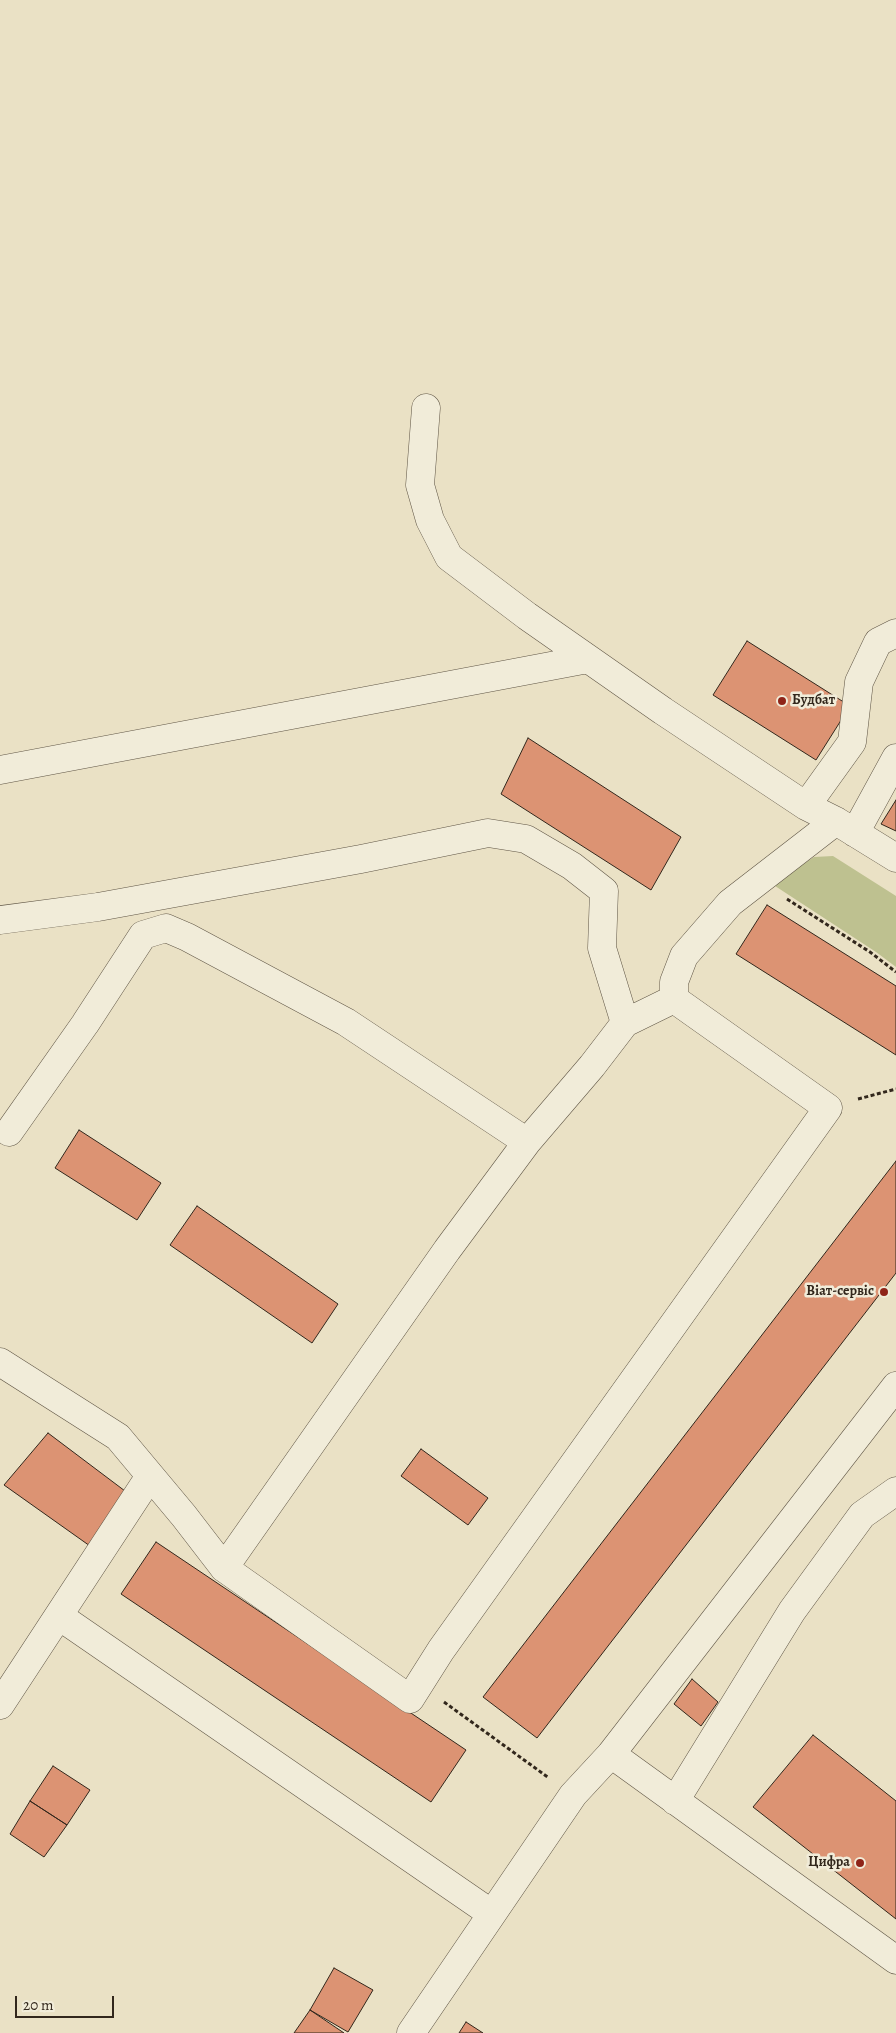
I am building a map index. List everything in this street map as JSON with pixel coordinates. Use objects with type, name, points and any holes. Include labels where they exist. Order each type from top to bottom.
[{"type":"street","points":[[426,408],[420,485],[430,520],[449,557],[588,659],[806,806],[896,858]]},
{"type":"street","points":[[806,806],[852,742],[859,682],[878,642],[896,633]]},
{"type":"street","points":[[0,770],[588,659]]},
{"type":"street","points":[[674,999],[674,982],[684,956],[730,903],[758,880],[845,827],[896,758]]},
{"type":"street","points":[[0,920],[98,907],[351,861],[488,833],[526,839],[572,866],[604,891],[602,948],[625,1023]]},
{"type":"street","points":[[9,1132],[85,1024],[143,935],[166,928],[187,937],[346,1022],[527,1142]]},
{"type":"street","points":[[224,1568],[447,1250],[527,1142],[592,1066],[625,1023],[674,999]]},
{"type":"street","points":[[0,1362],[118,1437],[224,1568],[410,1699],[447,1642],[828,1108],[674,999]]},
{"type":"street","points":[[411,2033],[573,1795],[611,1754],[896,1386]]},
{"type":"street","points":[[0,1705],[150,1476]]},
{"type":"street","points":[[675,1801],[792,1611],[862,1515],[896,1491]]},
{"type":"street","points":[[59,1616],[492,1914]]},
{"type":"street","points":[[611,1754],[896,1960]]},
{"type":"path","points":[[758,880],[870,952],[896,972]]},
{"type":"path","points":[[828,1108],[896,1089]]},
{"type":"path","points":[[420,1684],[573,1795]]},
{"type":"green space","points":[[833,856],[896,896],[896,967],[772,884],[814,857]]},
{"type":"building","name":"Будбат","points":[[747,641],[850,706],[816,760],[713,695]]},
{"type":"building","points":[[528,738],[681,837],[651,890],[501,794]]},
{"type":"building","points":[[896,800],[896,831],[881,824]]},
{"type":"building","points":[[767,905],[896,986],[896,1055],[736,954]]},
{"type":"building","points":[[79,1130],[161,1183],[137,1220],[55,1168]]},
{"type":"building","points":[[896,1161],[896,1273],[537,1738],[483,1697]]},
{"type":"building","points":[[197,1206],[338,1304],[312,1343],[170,1245]]},
{"type":"building","points":[[48,1433],[125,1491],[90,1546],[4,1485]]},
{"type":"building","points":[[421,1449],[488,1498],[468,1525],[401,1476]]},
{"type":"building","points":[[156,1542],[466,1750],[431,1802],[121,1594]]},
{"type":"building","points":[[692,1679],[718,1702],[701,1726],[674,1704]]},
{"type":"building","name":"Цифра","points":[[813,1735],[896,1801],[896,1919],[753,1807]]},
{"type":"building","points":[[53,1766],[90,1790],[67,1825],[30,1801]]},
{"type":"building","points":[[30,1801],[67,1825],[44,1857],[10,1834]]},
{"type":"building","points":[[334,1968],[373,1990],[348,2032],[310,2010]]},
{"type":"building","points":[[310,2010],[344,2033],[294,2033]]},
{"type":"building","points":[[466,2022],[483,2033],[459,2033]]},
{"type":"place","name":"Будбат","points":[[782,701]]},
{"type":"place","name":"Віат-сервіс","points":[[884,1292]]},
{"type":"place","name":"Цифра","points":[[860,1863]]}]
